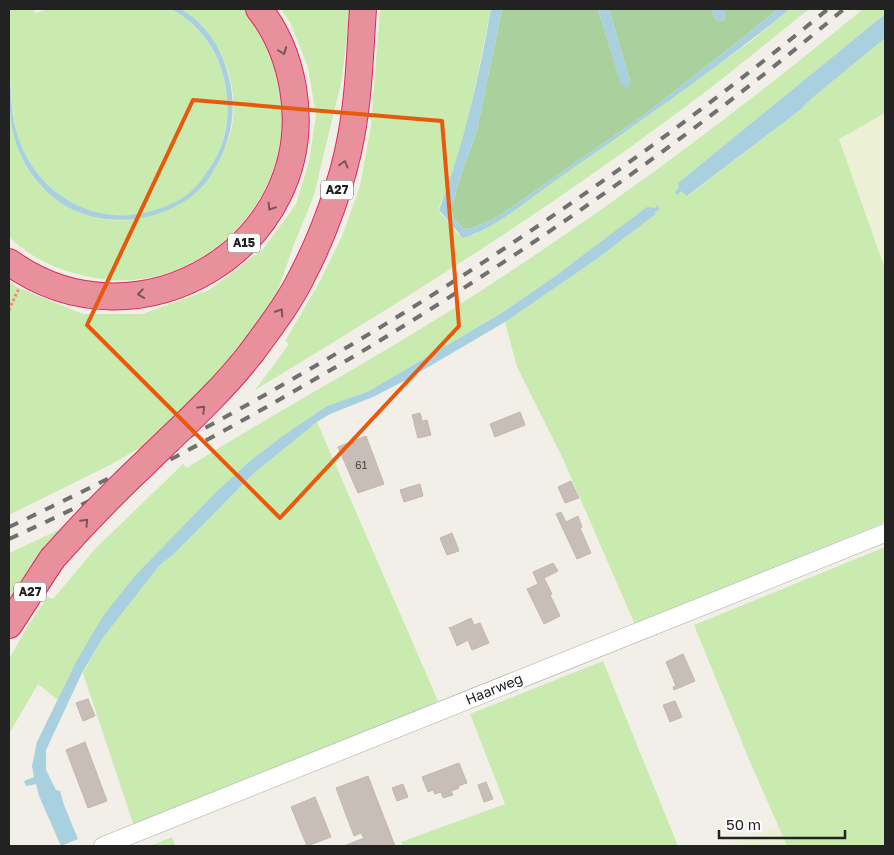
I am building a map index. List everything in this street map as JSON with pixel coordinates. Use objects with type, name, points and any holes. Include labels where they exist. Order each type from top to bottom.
[{"type":"highway","name":"A15","points":[[9,262],[26,274],[65,291],[86,295],[138,295],[168,288],[195,278],[220,264],[243,245],[274,204],[284,184],[295,142],[295,100],[286,57],[278,37],[259,9]]},
{"type":"highway","name":"A27","points":[[9,625],[52,559],[112,495],[231,379],[278,316],[302,277],[335,196],[351,138],[358,82],[363,9]]},
{"type":"street","name":"Haarweg","points":[[103,846],[885,533]]},
{"type":"highlighted area","points":[[193,100],[442,121],[459,326],[280,518],[87,325]]},
{"type":"green space","points":[[9,9],[35,9],[35,13],[49,9],[171,9],[199,31],[218,60],[225,83],[228,105],[226,126],[221,146],[199,184],[190,193],[174,203],[156,210],[135,215],[114,215],[93,211],[74,204],[41,178],[29,161],[19,141],[16,127],[10,80]]},
{"type":"green space","points":[[181,9],[244,9],[266,43],[279,80],[282,117],[278,154],[265,189],[244,221],[216,248],[181,268],[158,276],[134,280],[97,278],[64,270],[35,257],[9,237],[9,103],[16,142],[20,155],[29,171],[55,199],[88,216],[106,220],[125,220],[153,214],[188,197],[201,188],[222,155],[232,127],[234,108],[228,70],[220,52],[209,35]]},
{"type":"green space","points":[[281,9],[350,9],[342,79],[314,195],[293,247],[265,327],[157,438],[112,464],[9,515],[9,280],[17,287],[83,314],[142,314],[209,290],[263,249],[296,204],[309,161],[316,115],[308,68],[291,24]]},
{"type":"green space","points":[[380,9],[491,9],[467,127],[451,178],[438,210],[458,234],[474,235],[649,115],[750,42],[790,9],[809,9],[697,98],[578,184],[418,290],[255,390],[289,344],[285,341],[319,283],[342,236],[360,186],[371,125]]},
{"type":"green space","points":[[502,9],[598,9],[621,83],[626,88],[630,81],[609,9],[711,9],[719,22],[724,20],[723,9],[778,9],[648,112],[496,218],[472,228],[464,229],[454,219],[451,211],[458,184],[477,130]]},
{"type":"green space","points":[[863,9],[885,9],[885,14],[678,183],[679,188],[688,196],[800,110],[885,38],[885,113],[839,139],[885,269],[885,522],[635,625],[564,461],[517,367],[505,322],[594,261],[656,214],[655,208],[647,208],[554,277],[500,314],[369,391],[327,406],[251,460],[214,494],[169,541],[67,680],[58,700],[38,684],[9,734],[9,659],[29,624],[48,597],[53,599],[95,549],[183,464],[187,468],[416,332],[502,277],[712,129]]},
{"type":"green space","points":[[885,113],[885,269],[839,138]]},
{"type":"green space","points":[[317,422],[438,701],[377,728],[134,826],[83,673],[102,639],[159,566],[175,553],[252,475]]},
{"type":"green space","points":[[63,528],[9,612],[9,553]]},
{"type":"green space","points":[[885,547],[885,846],[787,846],[694,625]]},
{"type":"green space","points":[[603,661],[678,846],[403,846],[401,842],[505,804],[470,714]]},
{"type":"green space","points":[[779,827],[787,846],[723,846]]},
{"type":"green space","points":[[172,837],[175,846],[150,846]]},
{"type":"water","points":[[171,9],[181,9],[199,23],[207,31],[224,60],[230,82],[233,106],[230,129],[223,152],[206,182],[198,191],[181,203],[162,212],[142,218],[122,220],[101,218],[81,213],[63,204],[46,191],[28,169],[20,154],[11,123],[9,68],[13,113],[19,140],[28,160],[56,192],[73,203],[92,211],[113,215],[134,215],[155,210],[185,196],[201,181],[221,147],[228,105],[222,71],[213,50],[207,40],[191,23]]},
{"type":"water","points":[[491,9],[502,9],[477,130],[458,184],[451,211],[454,219],[464,229],[472,228],[496,218],[648,112],[778,9],[790,9],[704,75],[511,213],[487,228],[463,238],[439,210],[456,161],[470,111]]},
{"type":"water","points":[[598,9],[609,9],[630,81],[630,86],[625,88],[621,84]]},
{"type":"water","points":[[711,9],[723,9],[724,20],[719,22]]},
{"type":"water","points":[[885,14],[885,38],[800,110],[687,196],[681,191],[677,195],[675,192],[679,188],[678,183]]},
{"type":"water","points":[[658,205],[660,209],[655,212],[656,214],[594,261],[505,322],[406,380],[373,397],[330,414],[317,422],[252,475],[175,553],[159,566],[102,639],[82,673],[46,750],[46,770],[56,790],[60,791],[78,839],[61,846],[39,796],[36,784],[26,786],[24,781],[34,777],[32,766],[37,742],[77,660],[103,616],[134,577],[214,494],[251,460],[284,435],[327,406],[369,391],[500,314],[554,277],[647,207],[655,208]]},
{"type":"building","points":[[520,412],[525,425],[495,437],[490,424]]},
{"type":"building","points":[[420,413],[422,420],[414,422],[412,415]]},
{"type":"building","points":[[427,420],[431,435],[418,438],[414,423]]},
{"type":"building","points":[[366,436],[384,484],[358,493],[338,447]]},
{"type":"building","points":[[571,481],[579,498],[565,503],[558,487]]},
{"type":"building","points":[[420,484],[423,496],[404,502],[400,490]]},
{"type":"building","points":[[561,512],[566,522],[578,516],[582,527],[580,528],[591,553],[577,559],[556,514]]},
{"type":"building","points":[[452,533],[459,551],[447,555],[440,538]]},
{"type":"building","points":[[553,563],[558,571],[544,578],[560,616],[544,624],[527,589],[538,584],[533,572]]},
{"type":"building","points":[[471,618],[474,625],[480,623],[489,643],[472,650],[468,640],[457,646],[449,627]]},
{"type":"building","points":[[683,654],[695,681],[674,690],[673,687],[676,686],[666,662]]},
{"type":"building","points":[[88,699],[95,716],[83,721],[76,703]]},
{"type":"building","points":[[675,701],[682,717],[670,722],[663,705]]},
{"type":"building","points":[[85,742],[107,801],[88,808],[66,750]]},
{"type":"building","points":[[459,763],[467,783],[451,791],[453,795],[443,798],[441,792],[435,794],[433,790],[428,792],[422,777]]},
{"type":"building","points":[[368,776],[395,846],[344,846],[364,838],[361,833],[354,836],[336,788]]},
{"type":"building","points":[[486,782],[493,799],[484,802],[478,785]]},
{"type":"building","points":[[403,784],[408,797],[397,801],[392,788]]},
{"type":"building","points":[[315,797],[331,837],[307,846],[291,807]]},
{"type":"railway","points":[[9,527],[118,474],[225,417],[331,357],[435,294],[536,227],[636,157],[733,85],[828,9]]},
{"type":"railway","points":[[9,539],[143,474],[231,427],[361,352],[424,313],[487,273],[609,190],[729,102],[844,9]]}]
